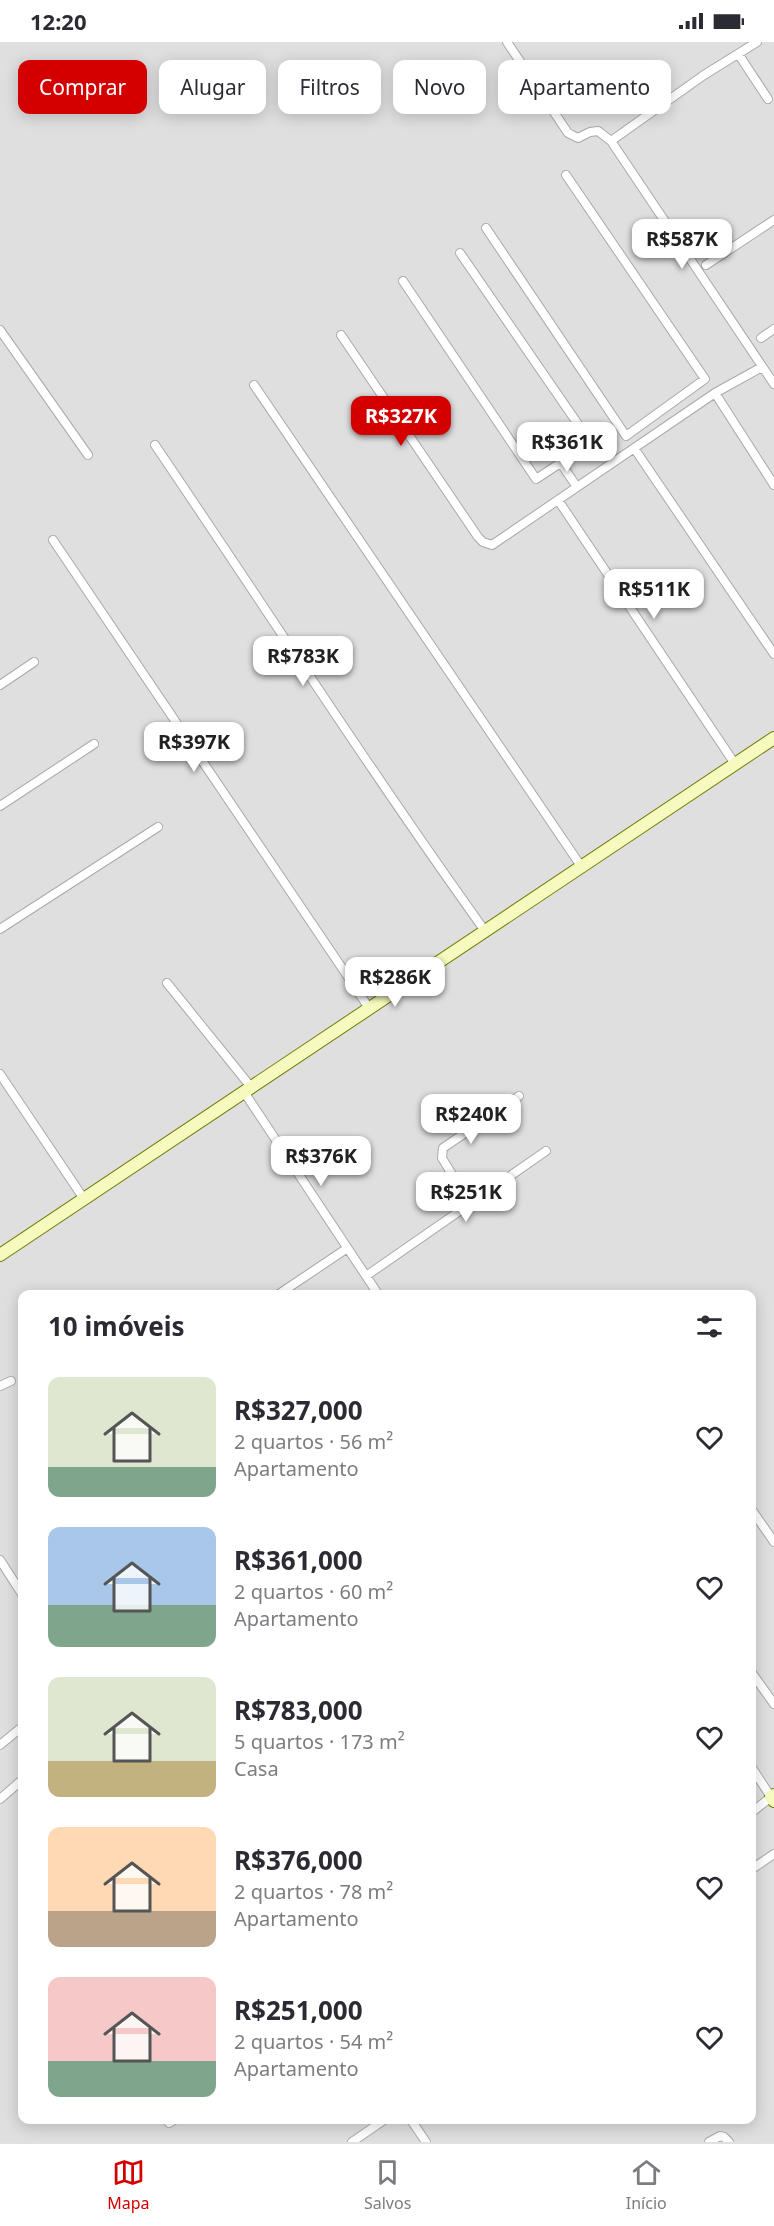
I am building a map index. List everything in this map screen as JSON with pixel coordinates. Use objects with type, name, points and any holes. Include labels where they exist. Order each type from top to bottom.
[{"type":"main road","points":[[0,1255],[774,738]]},
{"type":"street","points":[[507,42],[568,133],[578,138],[590,132],[598,132],[611,141],[774,384]]},
{"type":"street","points":[[611,141],[704,75],[758,42]]},
{"type":"street","points":[[739,55],[768,99]]},
{"type":"street","points":[[486,228],[626,436],[705,379],[566,175]]},
{"type":"street","points":[[706,265],[774,220]]},
{"type":"street","points":[[403,282],[536,479],[591,443],[460,253]]},
{"type":"street","points":[[761,338],[774,329]]},
{"type":"street","points":[[0,330],[88,455]]},
{"type":"street","points":[[341,335],[483,542],[492,545],[711,396],[762,367]]},
{"type":"street","points":[[698,384],[711,396],[774,484]]},
{"type":"street","points":[[254,385],[581,866]]},
{"type":"street","points":[[155,445],[407,822],[485,931]]},
{"type":"street","points":[[634,448],[774,654]]},
{"type":"street","points":[[560,462],[577,487]]},
{"type":"street","points":[[558,500],[735,764]]},
{"type":"street","points":[[53,540],[369,1008]]},
{"type":"street","points":[[0,685],[34,663]]},
{"type":"street","points":[[0,806],[94,744]]},
{"type":"street","points":[[0,929],[158,827]]},
{"type":"street","points":[[167,983],[247,1090],[346,1249],[375,1290]]},
{"type":"street","points":[[0,1074],[84,1198]]},
{"type":"street","points":[[470,1204],[442,1158],[441,1152],[519,1096]]},
{"type":"street","points":[[366,1276],[546,1151]]},
{"type":"street","points":[[285,1290],[346,1249]]},
{"type":"street","points":[[0,1386],[11,1381]]},
{"type":"street","points":[[756,1516],[774,1542]]},
{"type":"street","points":[[0,1560],[18,1588]]},
{"type":"street","points":[[756,1679],[774,1704]]},
{"type":"street","points":[[0,1745],[18,1729]]},
{"type":"street","points":[[756,1774],[773,1798],[756,1809]]},
{"type":"street","points":[[0,1799],[18,1783]]},
{"type":"street","points":[[756,1866],[774,1854]]},
{"type":"street","points":[[352,2142],[378,2124]]},
{"type":"street","points":[[414,2124],[426,2142]]},
{"type":"street","points":[[709,2142],[720,2136],[729,2142]]},
{"type":"shaded area","points":[[0,42],[774,42],[774,2142],[0,2142]]}]
